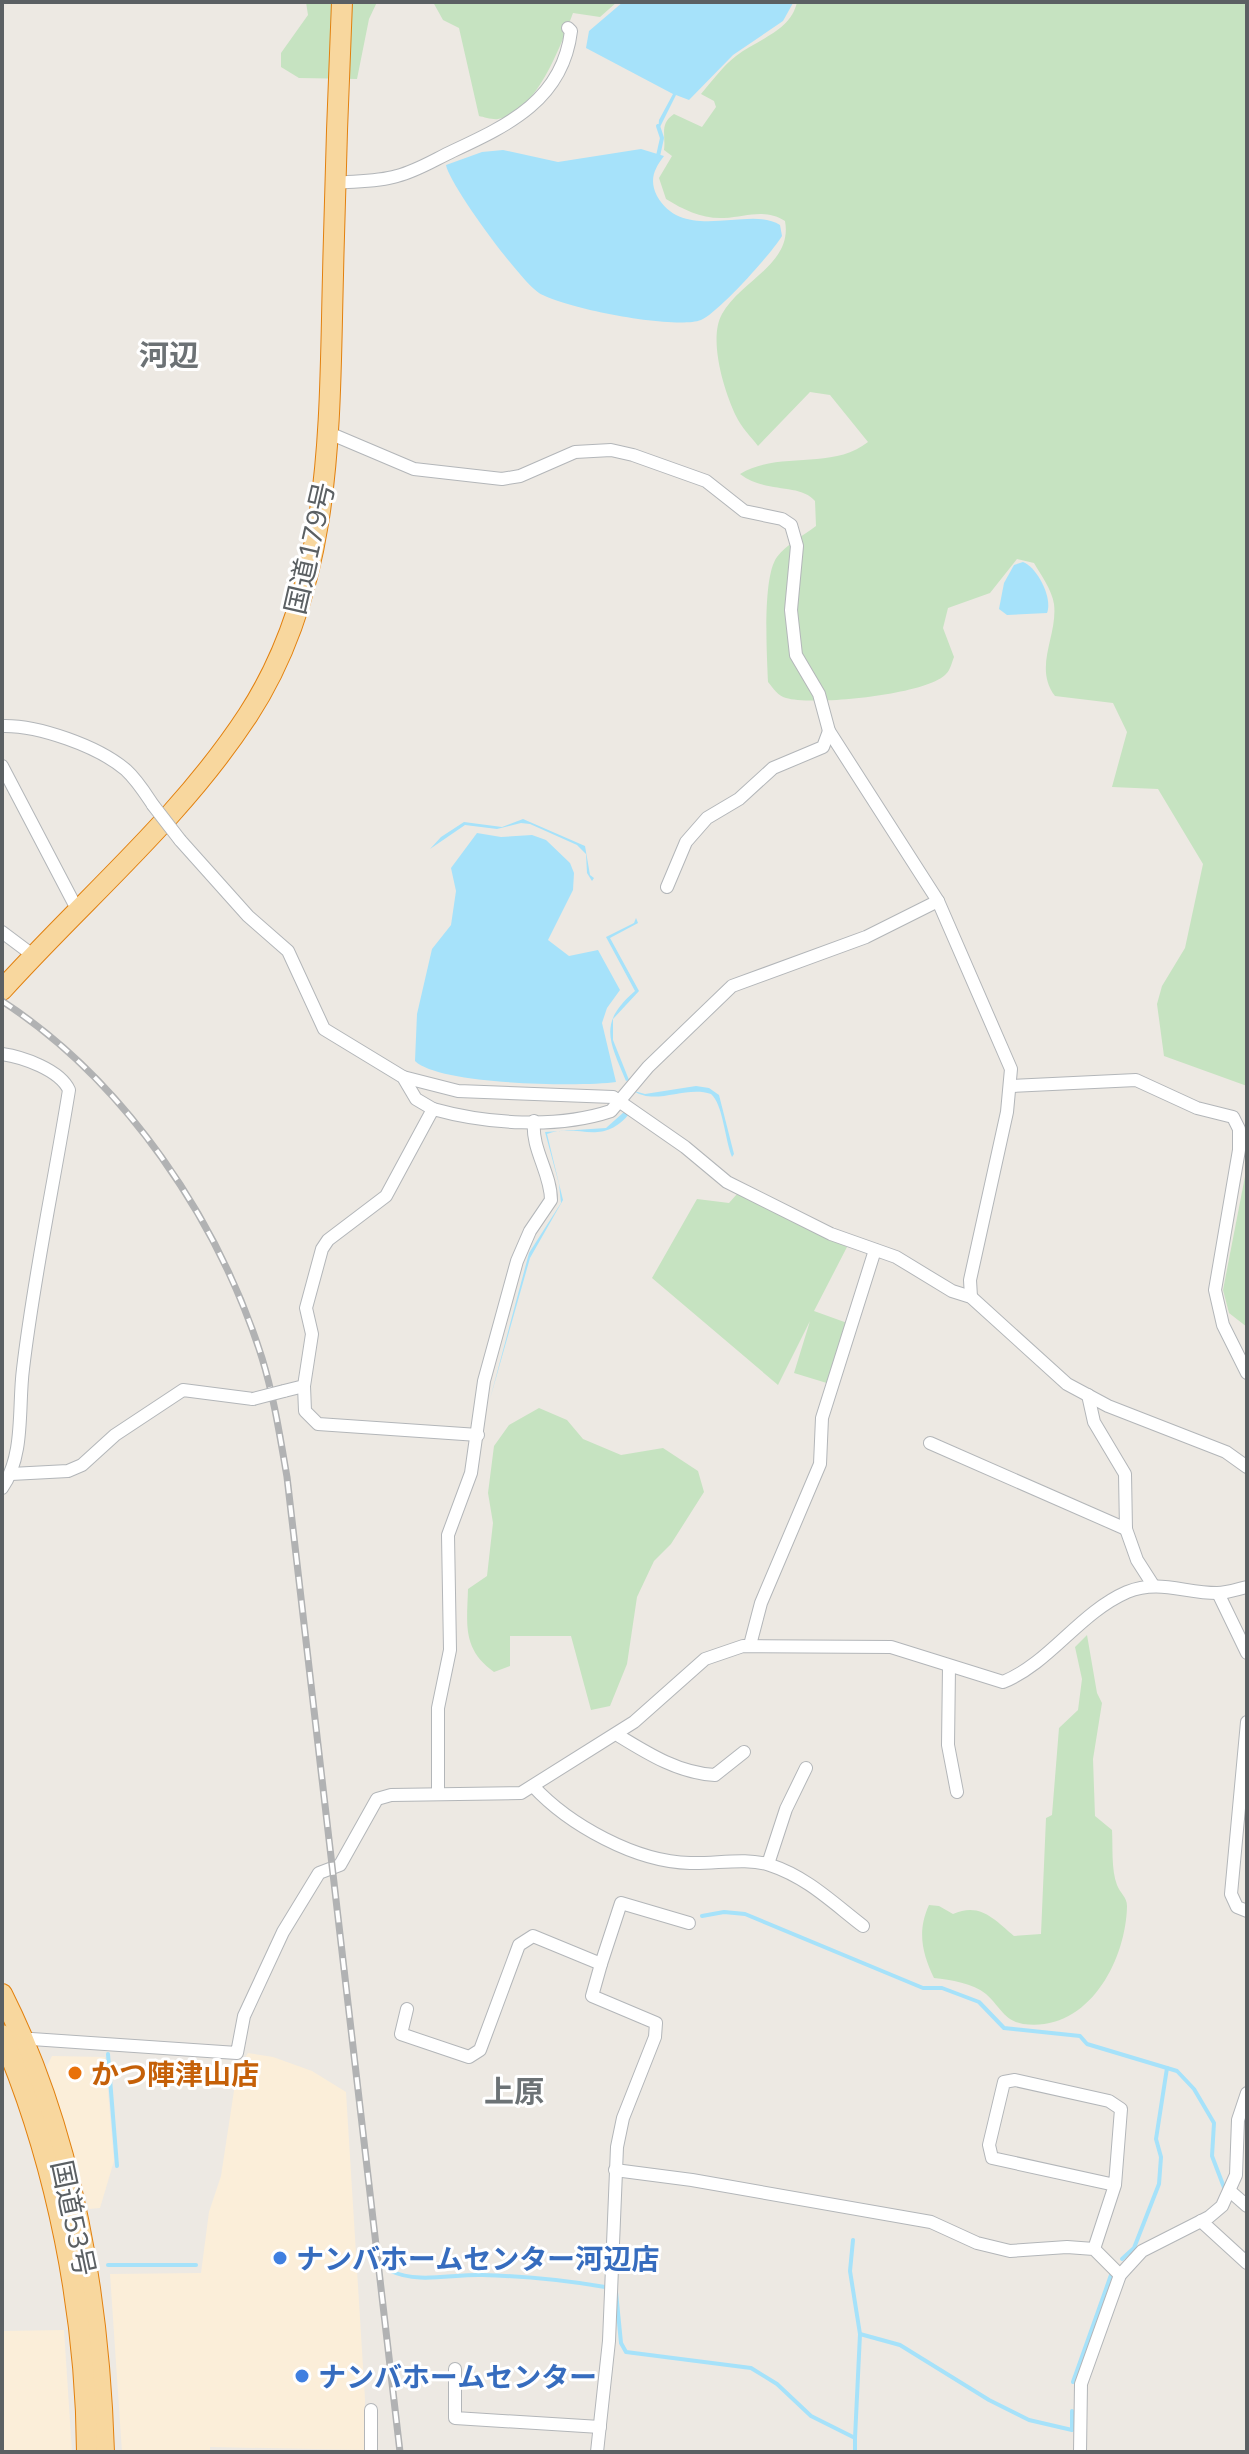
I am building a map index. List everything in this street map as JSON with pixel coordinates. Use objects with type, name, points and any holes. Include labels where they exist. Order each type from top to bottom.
[{"type":"highway","name":"国道179号","points":[[7,984],[176,811],[217,761],[250,711],[281,653],[303,593],[318,534],[329,433],[342,2]]},
{"type":"highway","name":"国道53号","points":[[2,1994],[8,2037],[58,2213],[81,2350],[87,2452]]},
{"type":"highway","name":"国道53号","points":[[8,2037],[52,2121],[79,2232],[94,2318],[104,2452]]},
{"type":"street","points":[[335,183],[397,176],[426,166],[522,115],[555,80],[569,52],[571,31],[568,28]]},
{"type":"street","points":[[329,433],[414,469],[502,479],[520,476],[575,452],[611,450],[706,481],[744,511],[782,519],[791,525],[797,546],[791,610],[796,655],[819,694],[829,731],[938,901],[1004,1046],[1012,1086],[970,1280],[971,1297]]},
{"type":"street","points":[[2,726],[40,729],[107,758],[134,778],[180,840],[248,916],[288,951],[324,1029],[403,1077],[458,1091],[613,1097],[727,1182],[795,1218],[875,1250],[971,1297],[1025,1344],[1053,1374],[1088,1395],[1191,1436],[1226,1452],[1247,1467]]},
{"type":"street","points":[[667,887],[686,842],[707,818],[739,799],[773,768],[823,747],[829,731]]},
{"type":"street","points":[[2,766],[78,911]]},
{"type":"street","points":[[403,1077],[416,1099],[433,1109],[489,1120],[534,1121],[602,1114],[621,1101],[648,1067],[732,986],[866,937],[938,901]]},
{"type":"street","points":[[2,932],[34,956]]},
{"type":"street","points":[[2,1054],[35,1064],[66,1084],[69,1090],[23,1370],[11,1474],[2,1488]]},
{"type":"street","points":[[1012,1086],[1136,1080],[1197,1108],[1233,1117],[1239,1129],[1239,1150],[1215,1290],[1223,1325],[1247,1373]]},
{"type":"street","points":[[433,1109],[386,1196],[328,1240],[322,1249],[306,1308],[312,1334],[304,1386],[305,1411],[318,1424],[478,1435]]},
{"type":"street","points":[[438,1794],[438,1708],[450,1650],[448,1535],[469,1482],[484,1381],[517,1261],[530,1231],[551,1200],[547,1174],[536,1144],[534,1121]]},
{"type":"street","points":[[750,1645],[761,1603],[820,1464],[822,1418],[875,1250]]},
{"type":"street","points":[[11,1474],[68,1471],[82,1465],[115,1435],[183,1390],[253,1399],[304,1386]]},
{"type":"street","points":[[1088,1395],[1094,1422],[1125,1474],[1126,1529],[1137,1560],[1153,1585]]},
{"type":"street","points":[[930,1443],[1126,1529]]},
{"type":"street","points":[[8,2037],[237,2053],[244,2016],[283,1932],[319,1873],[340,1865],[372,1805],[387,1795],[509,1795],[533,1786],[642,1716],[705,1659],[750,1645],[891,1647],[1003,1682],[1017,1675],[1102,1605],[1129,1591],[1153,1585],[1218,1593],[1247,1587]]},
{"type":"street","points":[[1218,1593],[1247,1653]]},
{"type":"street","points":[[949,1667],[948,1745],[957,1792]]},
{"type":"street","points":[[1247,1722],[1231,1894],[1237,1907],[1247,1911]]},
{"type":"street","points":[[616,1734],[656,1758],[695,1774],[715,1775],[744,1752]]},
{"type":"street","points":[[768,1864],[786,1809],[806,1768]]},
{"type":"street","points":[[533,1786],[569,1817],[611,1842],[685,1863],[768,1864],[807,1881],[863,1926]]},
{"type":"street","points":[[597,2452],[609,2341],[615,2170],[623,2118],[657,2027],[650,2018],[592,1996],[621,1903],[689,1923]]},
{"type":"street","points":[[407,2009],[401,2034],[469,2057],[480,2050],[519,1945],[533,1936],[601,1964]]},
{"type":"street","points":[[1094,2249],[1115,2185],[1121,2115],[1118,2105],[1015,2080],[1004,2082],[989,2145],[992,2158],[1115,2185]]},
{"type":"street","points":[[1080,2452],[1081,2384],[1120,2275],[1142,2251],[1218,2210],[1231,2192],[1237,2169],[1239,2114],[1247,2093]]},
{"type":"street","points":[[615,2170],[931,2222],[977,2243],[1010,2251],[1067,2247],[1094,2249],[1120,2275]]},
{"type":"street","points":[[1231,2192],[1247,2206]]},
{"type":"street","points":[[1201,2221],[1247,2263]]},
{"type":"street","points":[[455,2369],[455,2418],[600,2427]]},
{"type":"street","points":[[371,2410],[371,2452]]},
{"type":"shaded area","name":"ナンバホームセンター河辺店","points":[[248,2053],[273,2057],[312,2071],[346,2092],[365,2399],[364,2450],[210,2447],[210,2452],[122,2452],[110,2274],[201,2273],[209,2212],[221,2176],[237,2071]]},
{"type":"shaded area","points":[[52,2056],[105,2057],[114,2161],[100,2208],[89,2209],[47,2066]]},
{"type":"shaded area","points":[[64,2330],[72,2452],[2,2452],[2,2331]]},
{"type":"green space","points":[[306,2],[377,2],[369,19],[357,79],[299,78],[281,67],[281,53],[308,15]]},
{"type":"green space","points":[[433,2],[617,2],[600,17],[573,13],[554,59],[536,91],[512,114],[496,119],[479,116],[459,28],[443,20]]},
{"type":"green space","points":[[797,2],[1247,2],[1247,1086],[1164,1056],[1157,1004],[1162,986],[1185,948],[1203,864],[1158,789],[1112,787],[1127,732],[1113,703],[1055,696],[1046,674],[1054,604],[1049,588],[1034,563],[1017,559],[990,593],[948,608],[943,628],[954,657],[947,673],[935,681],[894,693],[819,701],[783,697],[768,682],[766,617],[772,567],[785,548],[816,526],[815,501],[801,492],[761,484],[740,474],[772,463],[838,456],[868,442],[830,395],[810,392],[758,446],[746,432],[736,416],[723,379],[717,351],[718,325],[730,302],[774,260],[785,236],[785,221],[763,214],[716,218],[694,213],[666,199],[659,178],[672,156],[664,150],[665,126],[669,118],[674,114],[702,127],[716,107],[714,101],[701,94],[731,60],[781,27],[794,12]]},
{"type":"green space","points":[[1247,1166],[1247,1327],[1229,1313],[1223,1290]]},
{"type":"green space","points":[[737,1194],[847,1247],[814,1311],[850,1324],[830,1384],[794,1373],[810,1321],[778,1385],[652,1278],[697,1199],[729,1203]]},
{"type":"green space","points":[[539,1408],[567,1420],[583,1439],[621,1455],[663,1448],[698,1471],[704,1492],[671,1544],[654,1561],[637,1597],[627,1664],[610,1706],[591,1710],[571,1636],[510,1636],[510,1666],[494,1672],[476,1654],[469,1635],[468,1589],[487,1576],[493,1523],[488,1493],[494,1446],[509,1425]]},
{"type":"green space","points":[[1087,1635],[1097,1693],[1102,1703],[1093,1759],[1095,1816],[1112,1830],[1115,1879],[1127,1903],[1125,1927],[1111,1970],[1084,2005],[1067,2017],[1046,2024],[1023,2024],[1006,2016],[986,1994],[975,1987],[934,1978],[924,1951],[923,1924],[929,1905],[939,1906],[953,1914],[979,1911],[993,1918],[1014,1936],[1041,1934],[1046,1818],[1052,1815],[1059,1728],[1078,1710],[1082,1679],[1075,1647]]},
{"type":"water","points":[[623,2],[793,3],[783,21],[733,55],[689,100],[676,95],[658,131],[659,120],[673,94],[586,48],[589,31]]},
{"type":"water","points":[[641,149],[664,156],[655,170],[653,185],[657,196],[669,210],[683,218],[700,221],[767,220],[780,225],[782,236],[768,255],[731,295],[701,320],[668,322],[619,316],[571,305],[539,293],[487,233],[446,165],[482,152],[503,150],[558,162]]},
{"type":"water","points":[[1023,562],[1034,570],[1042,584],[1048,599],[1047,613],[1007,615],[999,609],[1004,583],[1014,565]]},
{"type":"water","points":[[523,819],[585,846],[590,875],[594,878],[592,881],[587,873],[586,854],[577,845],[530,824],[497,829],[465,825],[430,849],[441,837],[464,822],[502,827]]},
{"type":"water","points":[[477,833],[501,837],[532,835],[546,840],[570,863],[574,873],[573,890],[548,940],[569,956],[598,950],[620,990],[607,1008],[602,1023],[616,1082],[543,1084],[480,1080],[429,1069],[415,1061],[417,1014],[432,949],[451,925],[456,891],[451,868]]},
{"type":"water","points":[[636,918],[638,923],[610,938],[639,991],[613,1019],[623,1002],[635,991],[606,937],[634,923]]},
{"type":"water","points":[[613,1019],[613,1040],[629,1080],[626,1081],[615,1054],[610,1033]]},
{"type":"water","points":[[696,1086],[709,1088],[719,1095],[734,1154],[732,1157],[718,1106],[711,1094],[691,1092],[651,1097],[634,1091],[645,1094]]},
{"type":"water","points":[[624,1112],[630,1113],[619,1123],[599,1132],[560,1131],[606,1128]]},
{"type":"water","points":[[558,1131],[547,1134],[563,1200],[530,1258],[490,1399],[529,1253],[561,1203],[545,1132]]},
{"type":"waterway","points":[[658,126],[662,138],[658,156]]},
{"type":"waterway","points":[[702,1916],[724,1912],[745,1914],[923,1988],[942,1988],[979,2002],[1004,2028],[1080,2036],[1087,2044],[1177,2071],[1194,2089],[1214,2123],[1212,2156],[1225,2190]]},
{"type":"waterway","points":[[108,2054],[117,2166]]},
{"type":"waterway","points":[[1122,2259],[1134,2248],[1159,2184],[1161,2157],[1156,2139],[1167,2068]]},
{"type":"waterway","points":[[853,2240],[850,2271],[860,2334],[855,2438]]},
{"type":"waterway","points":[[108,2265],[196,2265]]},
{"type":"waterway","points":[[391,2271],[412,2277],[513,2276],[605,2287]]},
{"type":"waterway","points":[[1073,2382],[1111,2275]]},
{"type":"waterway","points":[[616,2292],[621,2343],[626,2352],[751,2368],[777,2384],[811,2416],[855,2438],[855,2452]]},
{"type":"waterway","points":[[860,2334],[900,2345],[989,2400],[1029,2420],[1072,2430],[1072,2411]]},
{"type":"railway","points":[[2,1001],[47,1034],[88,1071],[127,1112],[162,1157],[220,1255],[262,1358],[287,1477],[400,2452]]},
{"type":"place","name":"かつ陣津山店","points":[[75,2073]]},
{"type":"place","name":"ナンバホームセンター河辺店","points":[[280,2258]]},
{"type":"place","name":"ナンバホームセンター","points":[[302,2376]]},
{"type":"district","name":"河辺","points":[[169,355]]},
{"type":"district","name":"上原","points":[[514,2091]]}]
